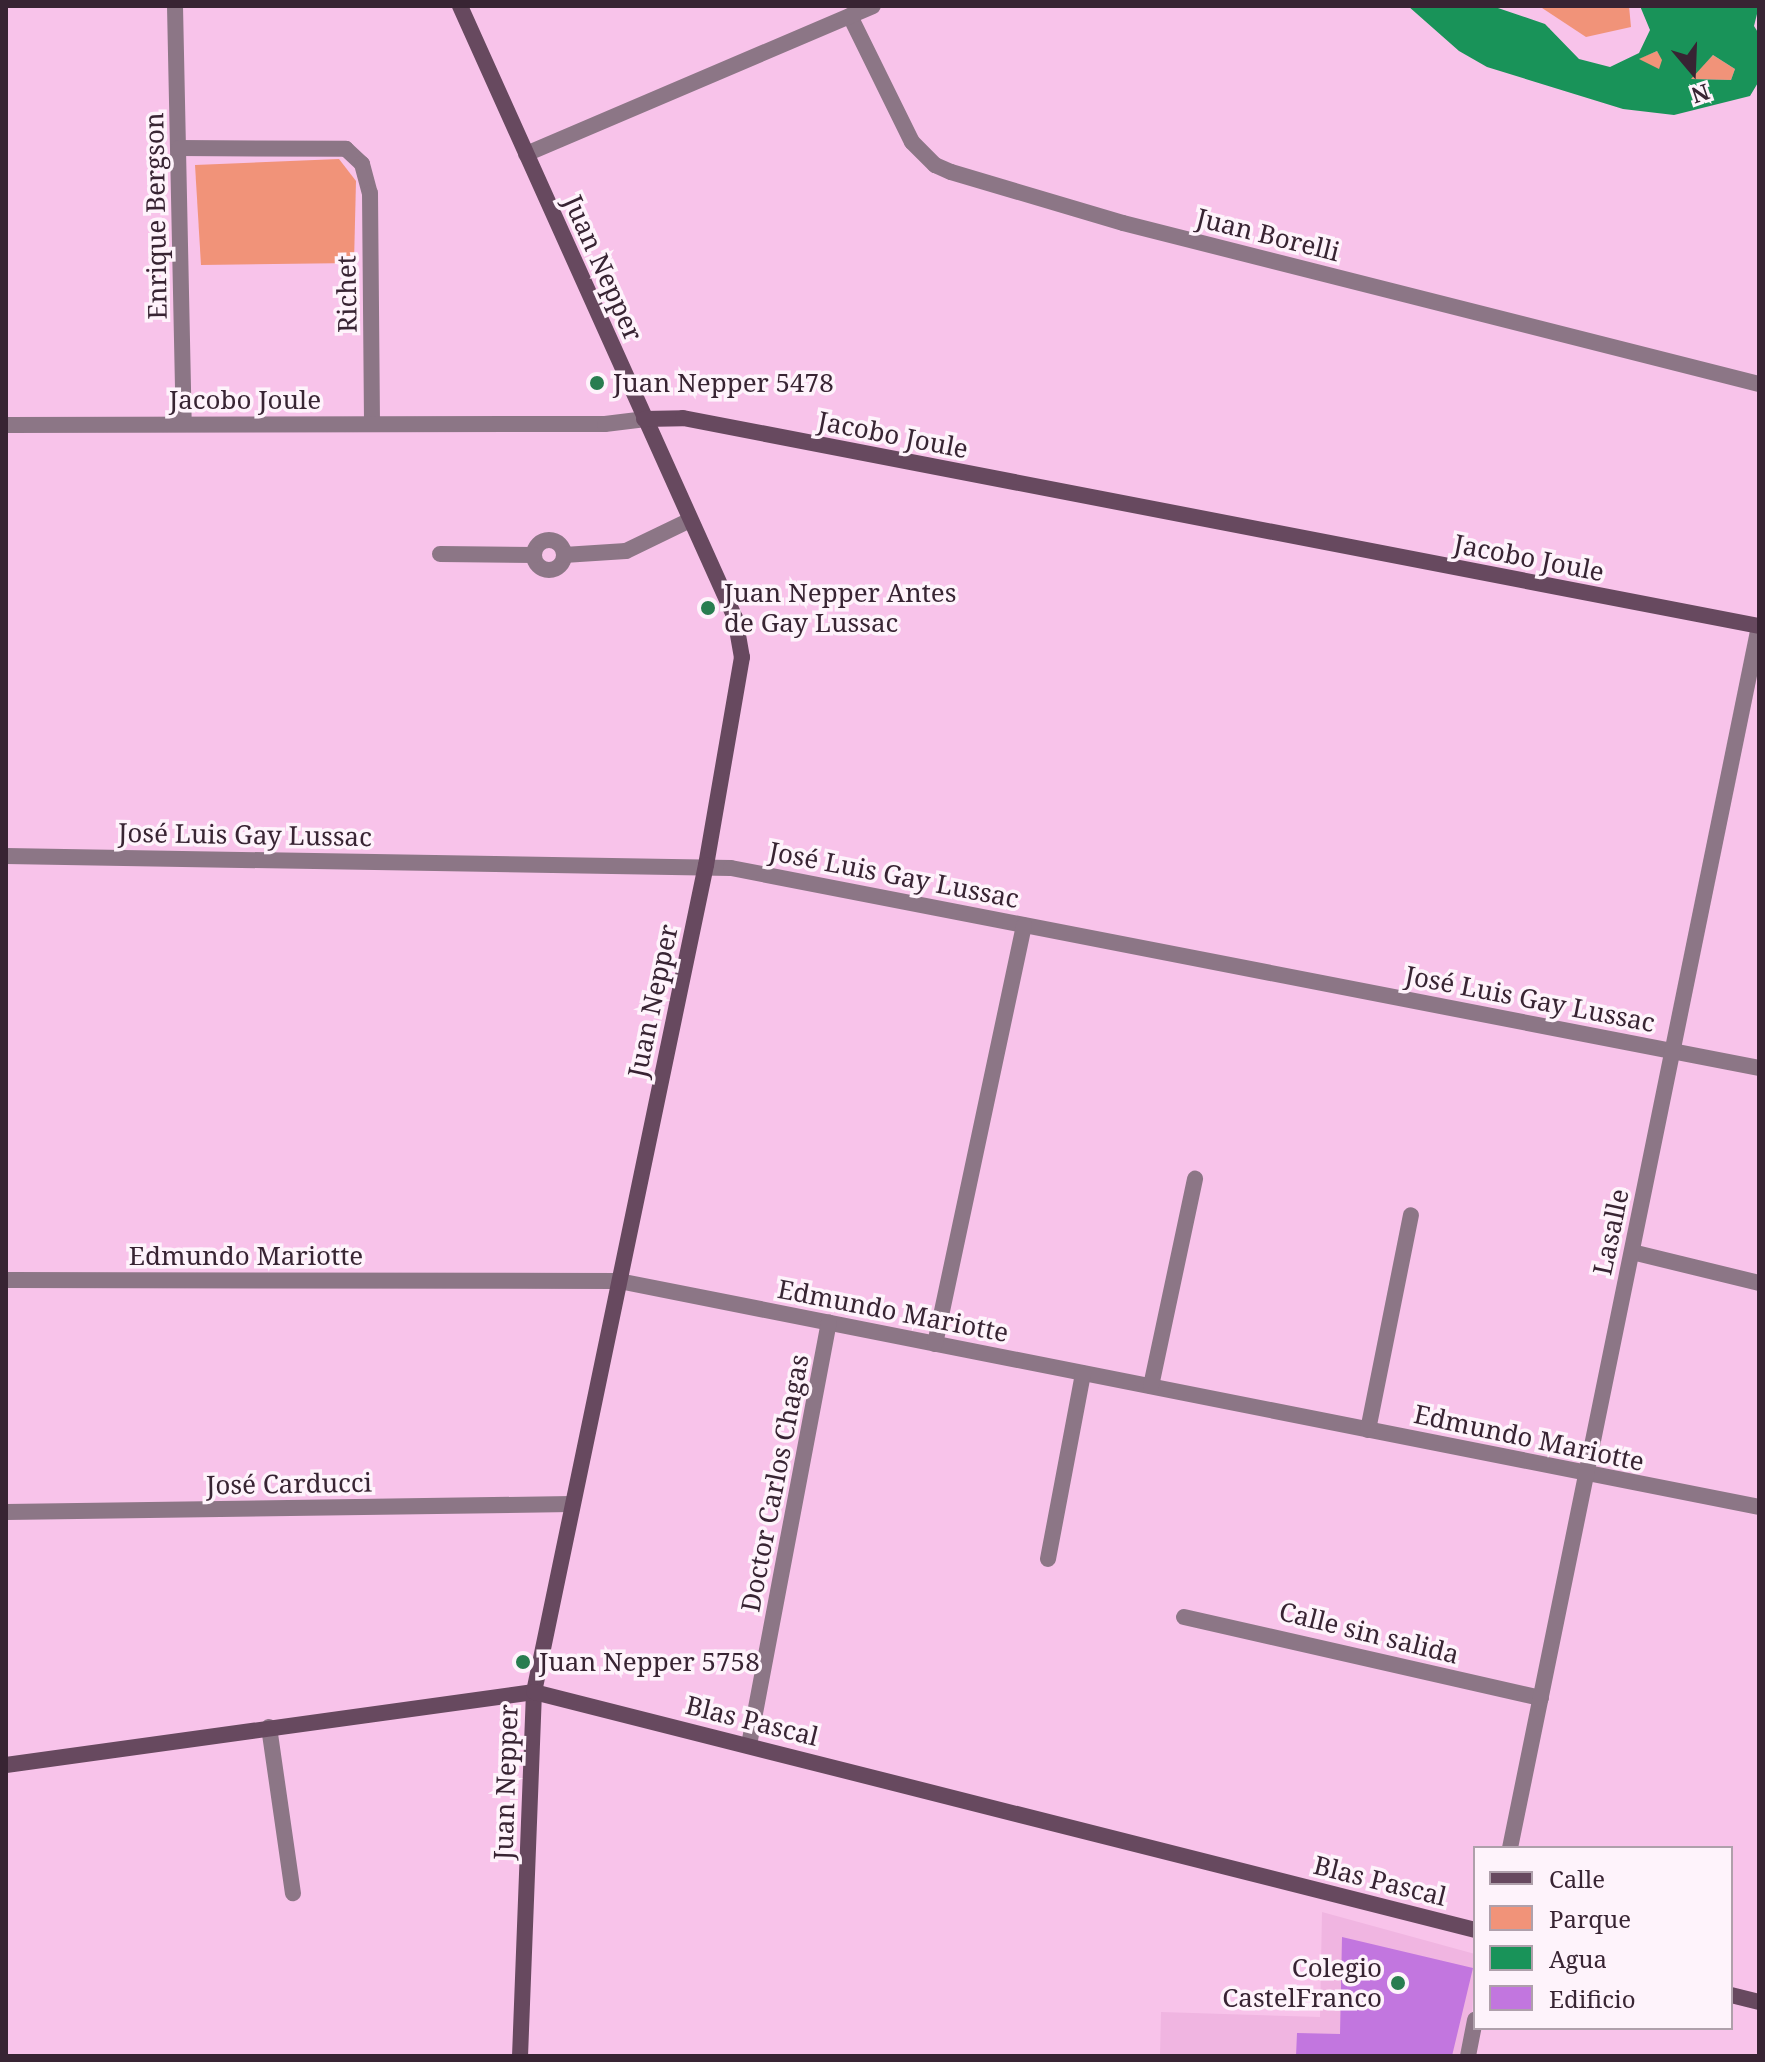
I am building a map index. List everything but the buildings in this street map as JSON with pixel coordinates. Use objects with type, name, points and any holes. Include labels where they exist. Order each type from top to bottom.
[{"type":"main road","name":"Juan Nepper","points":[[461,6],[735,618],[742,657],[706,865],[534,1692],[520,2056]]},
{"type":"main road","name":"Jacobo Joule","points":[[644,419],[683,418],[1759,626]]},
{"type":"main road","name":"Blas Pascal","points":[[6,1765],[534,1692],[1473,1929]]},
{"type":"main road","points":[[1733,1996],[1759,2002]]},
{"type":"street","name":"Enrique Bergson","points":[[175,6],[184,424]]},
{"type":"street","points":[[526,154],[873,6]]},
{"type":"street","name":"Juan Borelli","points":[[850,16],[912,142],[935,165],[951,172],[1123,223],[1759,384]]},
{"type":"street","name":"Richet","points":[[179,148],[346,149],[362,164],[370,193],[372,424]]},
{"type":"street","name":"Jacobo Joule","points":[[6,425],[372,424],[644,419]]},
{"type":"street","points":[[440,554],[534,555],[540,543],[552,540],[564,555],[626,551],[690,520]]},
{"type":"street","name":"Lasalle","points":[[1510,1846],[1759,626]]},
{"type":"street","name":"José Luis Gay Lussac","points":[[6,856],[706,865],[1759,1068]]},
{"type":"street","points":[[935,1344],[1024,925]]},
{"type":"street","points":[[1151,1386],[1195,1179]]},
{"type":"street","points":[[1368,1430],[1411,1215]]},
{"type":"street","points":[[1632,1252],[1759,1283]]},
{"type":"street","name":"Edmundo Mariotte","points":[[6,1280],[619,1281],[1586,1476],[1759,1507]]},
{"type":"street","name":"Doctor Carlos Chagas","points":[[749,1745],[829,1323]]},
{"type":"street","points":[[1048,1559],[1083,1373]]},
{"type":"street","name":"José Carducci","points":[[6,1512],[572,1504]]},
{"type":"street","name":"Calle sin salida","points":[[1184,1617],[1541,1698]]},
{"type":"street","points":[[269,1727],[293,1893]]},
{"type":"street","points":[[1468,2056],[1473,2030]]},
{"type":"shaded area","name":"Colegio CastelFranco","points":[[1322,1912],[1473,1953],[1470,2056],[1160,2056],[1161,2012],[1320,2017]]},
{"type":"green space","points":[[1539,6],[1629,6],[1631,27],[1586,37]]},
{"type":"green space","points":[[1657,51],[1663,60],[1659,70],[1638,59]]},
{"type":"green space","points":[[1713,55],[1735,69],[1731,80],[1690,79]]},
{"type":"green space","points":[[339,159],[356,181],[354,263],[201,265],[195,165]]},
{"type":"water","points":[[1408,6],[1492,6],[1545,24],[1579,59],[1610,67],[1639,53],[1650,30],[1640,6],[1759,6],[1754,26],[1759,34],[1759,81],[1750,96],[1674,115],[1623,109],[1487,67],[1459,51]],"holes":[[[1657,51],[1662,60],[1659,69],[1639,59]],[[1713,55],[1735,69],[1731,80],[1691,79]]]},
{"type":"place","name":"Juan Nepper 5478","points":[[597,383]]},
{"type":"place","name":"Juan Nepper Antes de Gay Lussac","points":[[708,608]]},
{"type":"place","name":"Juan Nepper 5758","points":[[523,1662]]},
{"type":"place","name":"Colegio CastelFranco","points":[[1398,1983]]}]
